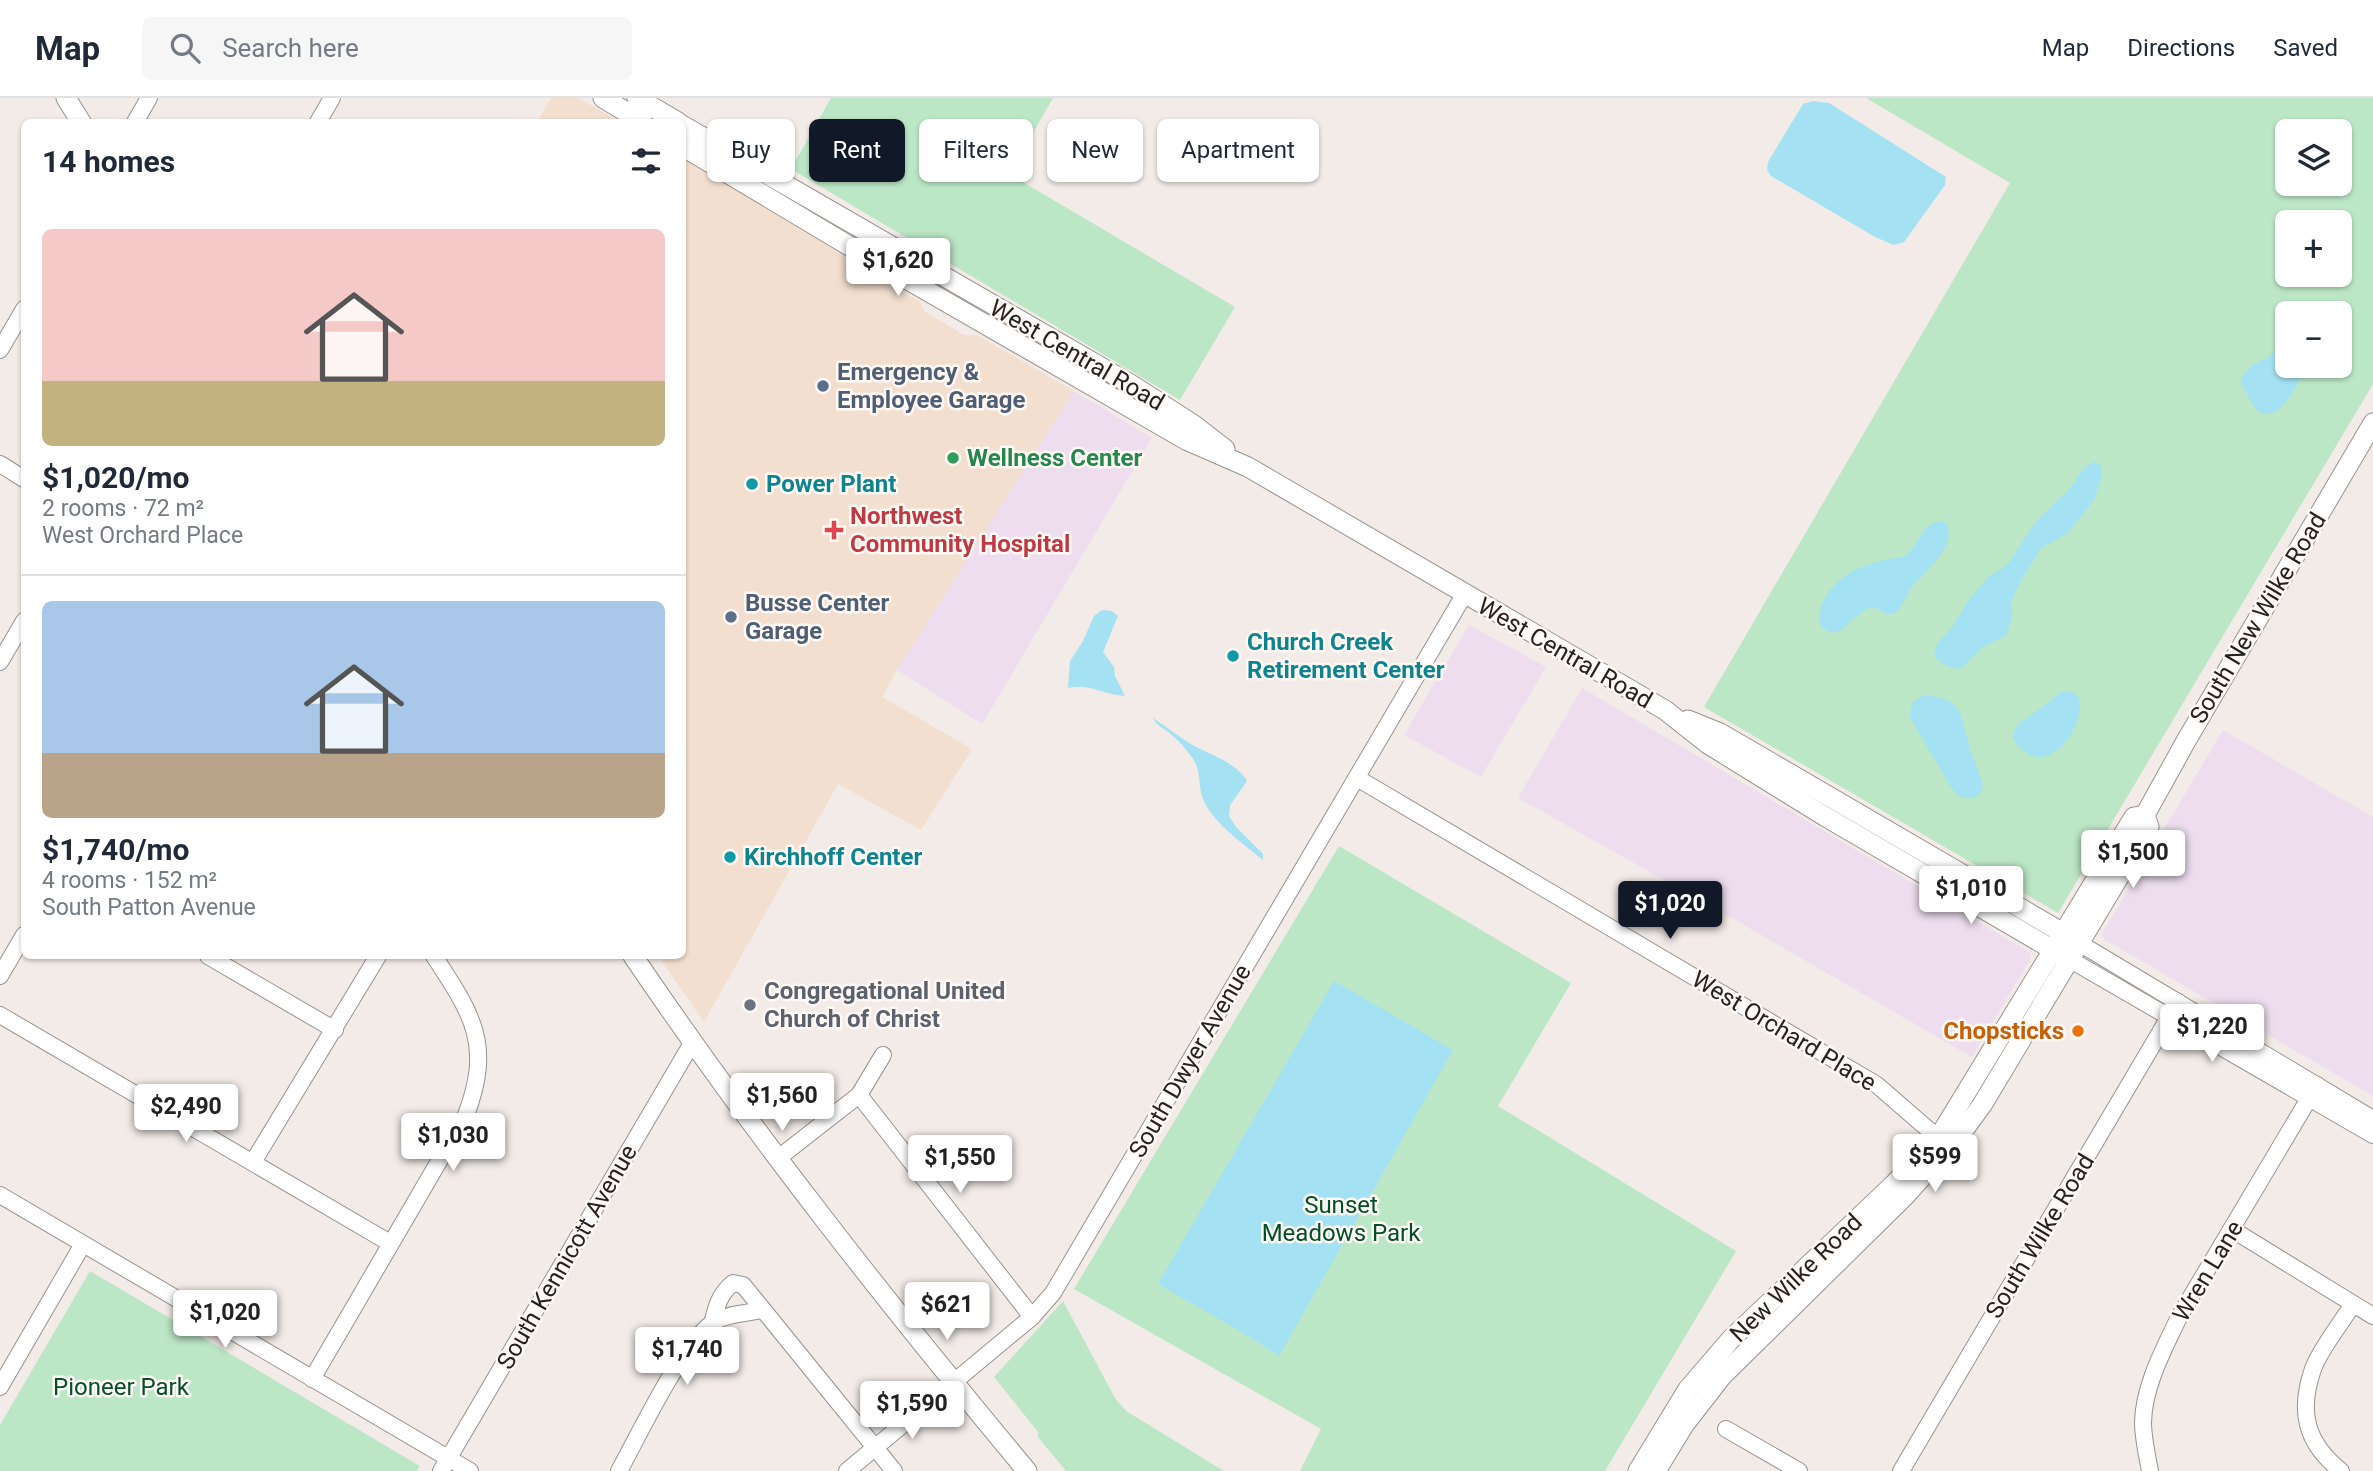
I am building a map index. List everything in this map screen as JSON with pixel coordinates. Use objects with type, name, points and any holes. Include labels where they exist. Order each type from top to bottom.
[{"type":"main road","points":[[66,98],[79,119]]},
{"type":"main road","points":[[603,98],[638,119]]},
{"type":"main road","name":"West Central Road","points":[[637,98],[672,119]]},
{"type":"main road","name":"West Central Road","points":[[686,127],[1132,385],[1194,425],[1248,467]]},
{"type":"main road","name":"West Central Road","points":[[686,148],[1175,434],[1248,467],[1665,710],[1708,744],[1826,817],[2066,947]]},
{"type":"main road","name":"South New Wilke Road","points":[[2066,947],[2149,827],[2145,815],[2186,741],[2373,424]]},
{"type":"main road","name":"New Wilke Road","points":[[1638,1471],[1688,1389],[1731,1339],[1893,1185],[1944,1142],[1982,1105],[2066,947]]},
{"type":"main road","points":[[636,959],[692,1043],[777,1159],[1027,1471]]},
{"type":"main road","name":"New Wilke Road","points":[[1656,1471],[1684,1425],[1722,1377],[1905,1196],[1944,1142]]},
{"type":"street","points":[[137,119],[149,98]]},
{"type":"street","points":[[319,119],[332,98]]},
{"type":"street","points":[[0,350],[21,314]]},
{"type":"street","points":[[0,464],[21,477]]},
{"type":"street","name":"South Dwyer Avenue","points":[[847,1471],[1032,1317],[1053,1293],[1464,595]]},
{"type":"street","points":[[0,662],[21,626]]},
{"type":"street","name":"West Orchard Place","points":[[1357,778],[1877,1085],[1944,1142]]},
{"type":"street","points":[[0,976],[21,940]]},
{"type":"street","points":[[2066,947],[2178,1002],[2313,1091],[2373,1135]]},
{"type":"street","points":[[2066,947],[2168,1018],[2373,1119]]},
{"type":"street","points":[[213,959],[335,1030]]},
{"type":"street","points":[[253,1162],[376,959]]},
{"type":"street","points":[[312,1380],[466,1115],[476,1090],[476,1032],[465,1003],[436,959]]},
{"type":"street","name":"South Wilke Road","points":[[1901,1471],[2178,1002]]},
{"type":"street","points":[[0,1015],[390,1243]]},
{"type":"street","name":"South Kennicott Avenue","points":[[444,1465],[692,1043]]},
{"type":"street","points":[[777,1159],[859,1095],[883,1055]]},
{"type":"street","name":"Wren Lane","points":[[2150,1471],[2143,1421],[2156,1369],[2179,1317],[2313,1091]]},
{"type":"street","points":[[859,1095],[1032,1317]]},
{"type":"street","points":[[0,1195],[312,1380],[444,1465],[470,1471]]},
{"type":"street","points":[[2233,1230],[2373,1316]]},
{"type":"street","points":[[0,1387],[83,1244]]},
{"type":"street","points":[[712,1324],[718,1301],[733,1283],[743,1286],[894,1471]]},
{"type":"street","points":[[2341,1471],[2328,1461],[2314,1443],[2307,1427],[2305,1409],[2313,1368],[2353,1304]]},
{"type":"street","points":[[619,1471],[679,1363],[699,1335],[716,1320],[762,1310]]},
{"type":"street","points":[[1726,1429],[1781,1467],[1799,1471]]},
{"type":"shaded area","points":[[551,98],[578,98],[616,119],[539,119]]},
{"type":"shaded area","name":"Northwest Community Hospital","points":[[686,160],[707,173],[707,182],[722,182],[920,302],[924,311],[964,335],[977,335],[1074,391],[882,697],[972,749],[921,830],[838,784],[704,1022],[660,959],[686,959]]},
{"type":"shaded area","points":[[1074,391],[1152,438],[982,724],[897,670]]},
{"type":"shaded area","points":[[1469,625],[1546,667],[1481,777],[1404,735]]},
{"type":"shaded area","points":[[1582,688],[2029,952],[2031,958],[1972,1057],[1518,798]]},
{"type":"shaded area","points":[[2223,730],[2373,817],[2373,1096],[2104,939],[2102,934]]},
{"type":"green space","points":[[831,98],[1053,98],[1033,133],[1033,119],[919,119],[919,182],[1023,182],[1235,307],[1180,400],[813,182],[905,182],[905,119],[819,119]]},
{"type":"green space","points":[[1866,98],[2373,98],[2373,384],[2058,913],[1704,707],[2010,183]]},
{"type":"green space","points":[[809,137],[809,180],[795,171],[795,162]]},
{"type":"green space","name":"Sunset Meadows Park","points":[[1339,846],[1571,983],[1498,1106],[1736,1251],[1605,1471],[1300,1471],[1321,1429],[1074,1289]]},
{"type":"green space","name":"Pioneer Park","points":[[90,1271],[420,1466],[417,1471],[0,1471],[0,1425]]},
{"type":"green space","points":[[1063,1301],[1115,1398],[1126,1411],[1224,1471],[1066,1471],[994,1377]]},
{"type":"water","points":[[1813,101],[1829,103],[1946,177],[1945,185],[1904,242],[1894,245],[1875,237],[1771,176],[1767,170],[1768,162],[1803,104]]},
{"type":"water","points":[[2275,352],[2275,378],[2300,378],[2282,406],[2265,414],[2257,410],[2249,398],[2241,378],[2250,367]]},
{"type":"water","points":[[2093,462],[2099,463],[2102,476],[2094,500],[2067,534],[2041,548],[2011,602],[2012,616],[2007,635],[1981,648],[1963,668],[1951,667],[1939,661],[1934,655],[1937,644],[1953,626],[1968,601],[1988,577],[2008,564],[2037,520],[2067,492],[2084,468]]},
{"type":"water","points":[[1940,521],[1946,523],[1949,532],[1945,548],[1914,584],[1896,612],[1887,615],[1879,609],[1871,608],[1839,631],[1833,632],[1824,628],[1820,621],[1820,611],[1824,600],[1837,583],[1864,566],[1906,555],[1929,526]]},
{"type":"water","points":[[1102,610],[1112,611],[1118,616],[1103,652],[1114,667],[1115,676],[1125,696],[1083,687],[1068,688],[1070,661],[1094,616]]},
{"type":"water","points":[[2070,691],[2079,697],[2079,711],[2068,739],[2047,755],[2035,757],[2024,751],[2013,738],[2019,723],[2061,692]]},
{"type":"water","points":[[1930,695],[1950,701],[1960,712],[1983,784],[1981,792],[1974,798],[1962,798],[1952,789],[1909,716],[1912,703],[1920,697]]},
{"type":"water","points":[[1153,718],[1242,774],[1247,781],[1230,805],[1229,816],[1236,827],[1263,854],[1263,860],[1210,812],[1201,792],[1198,769],[1194,761],[1180,743]]},
{"type":"water","points":[[1334,981],[1453,1050],[1279,1356],[1158,1284]]},
{"type":"place","name":"Emergency & Employee Garage","points":[[823,386]]},
{"type":"place","name":"Wellness Center","points":[[953,458]]},
{"type":"place","name":"Power Plant","points":[[752,484]]},
{"type":"place","name":"Northwest Community Hospital","points":[[834,530]]},
{"type":"place","name":"Busse Center Garage","points":[[731,617]]},
{"type":"place","name":"Church Creek Retirement Center","points":[[1233,656]]},
{"type":"place","name":"Kirchhoff Center","points":[[730,857]]},
{"type":"place","name":"Congregational United Church of Christ","points":[[750,1005]]},
{"type":"place","name":"Chopsticks","points":[[2078,1031]]}]
